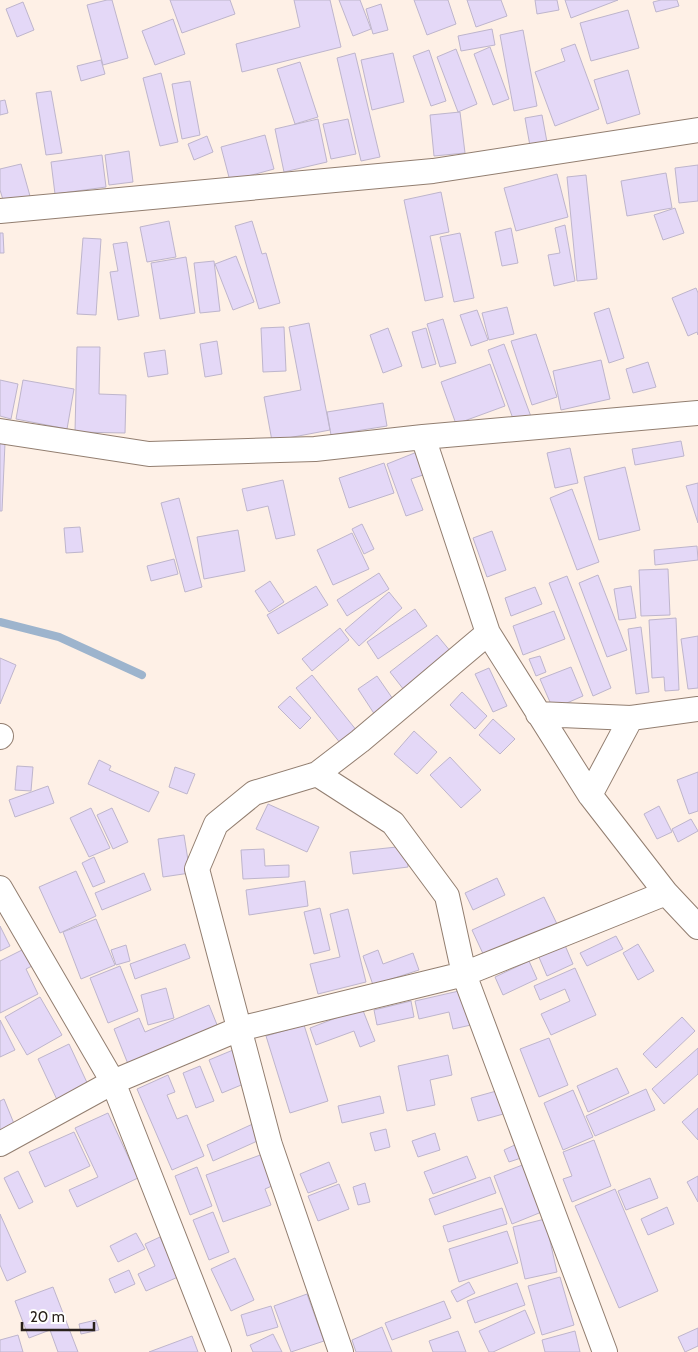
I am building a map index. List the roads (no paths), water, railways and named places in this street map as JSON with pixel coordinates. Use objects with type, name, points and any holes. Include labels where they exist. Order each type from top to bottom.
[{"type":"street","points":[[0,211],[432,171],[698,130]]},
{"type":"street","points":[[0,431],[149,454],[315,449],[423,437],[698,413]]},
{"type":"street","points":[[423,437],[488,632],[590,795],[666,894],[698,927]]},
{"type":"street","points":[[341,1352],[270,1145],[197,869],[216,824],[254,793],[317,774],[360,741],[488,632]]},
{"type":"street","points":[[538,714],[632,718],[698,709]]},
{"type":"street","points":[[590,795],[632,718]]},
{"type":"street","points":[[317,774],[393,823],[447,896],[464,974],[605,1352]]},
{"type":"street","points":[[0,888],[112,1082],[220,1352]]},
{"type":"street","points":[[0,1144],[112,1082],[239,1029],[464,974],[666,894]]},
{"type":"waterway","points":[[0,622],[59,637],[142,675]]}]
